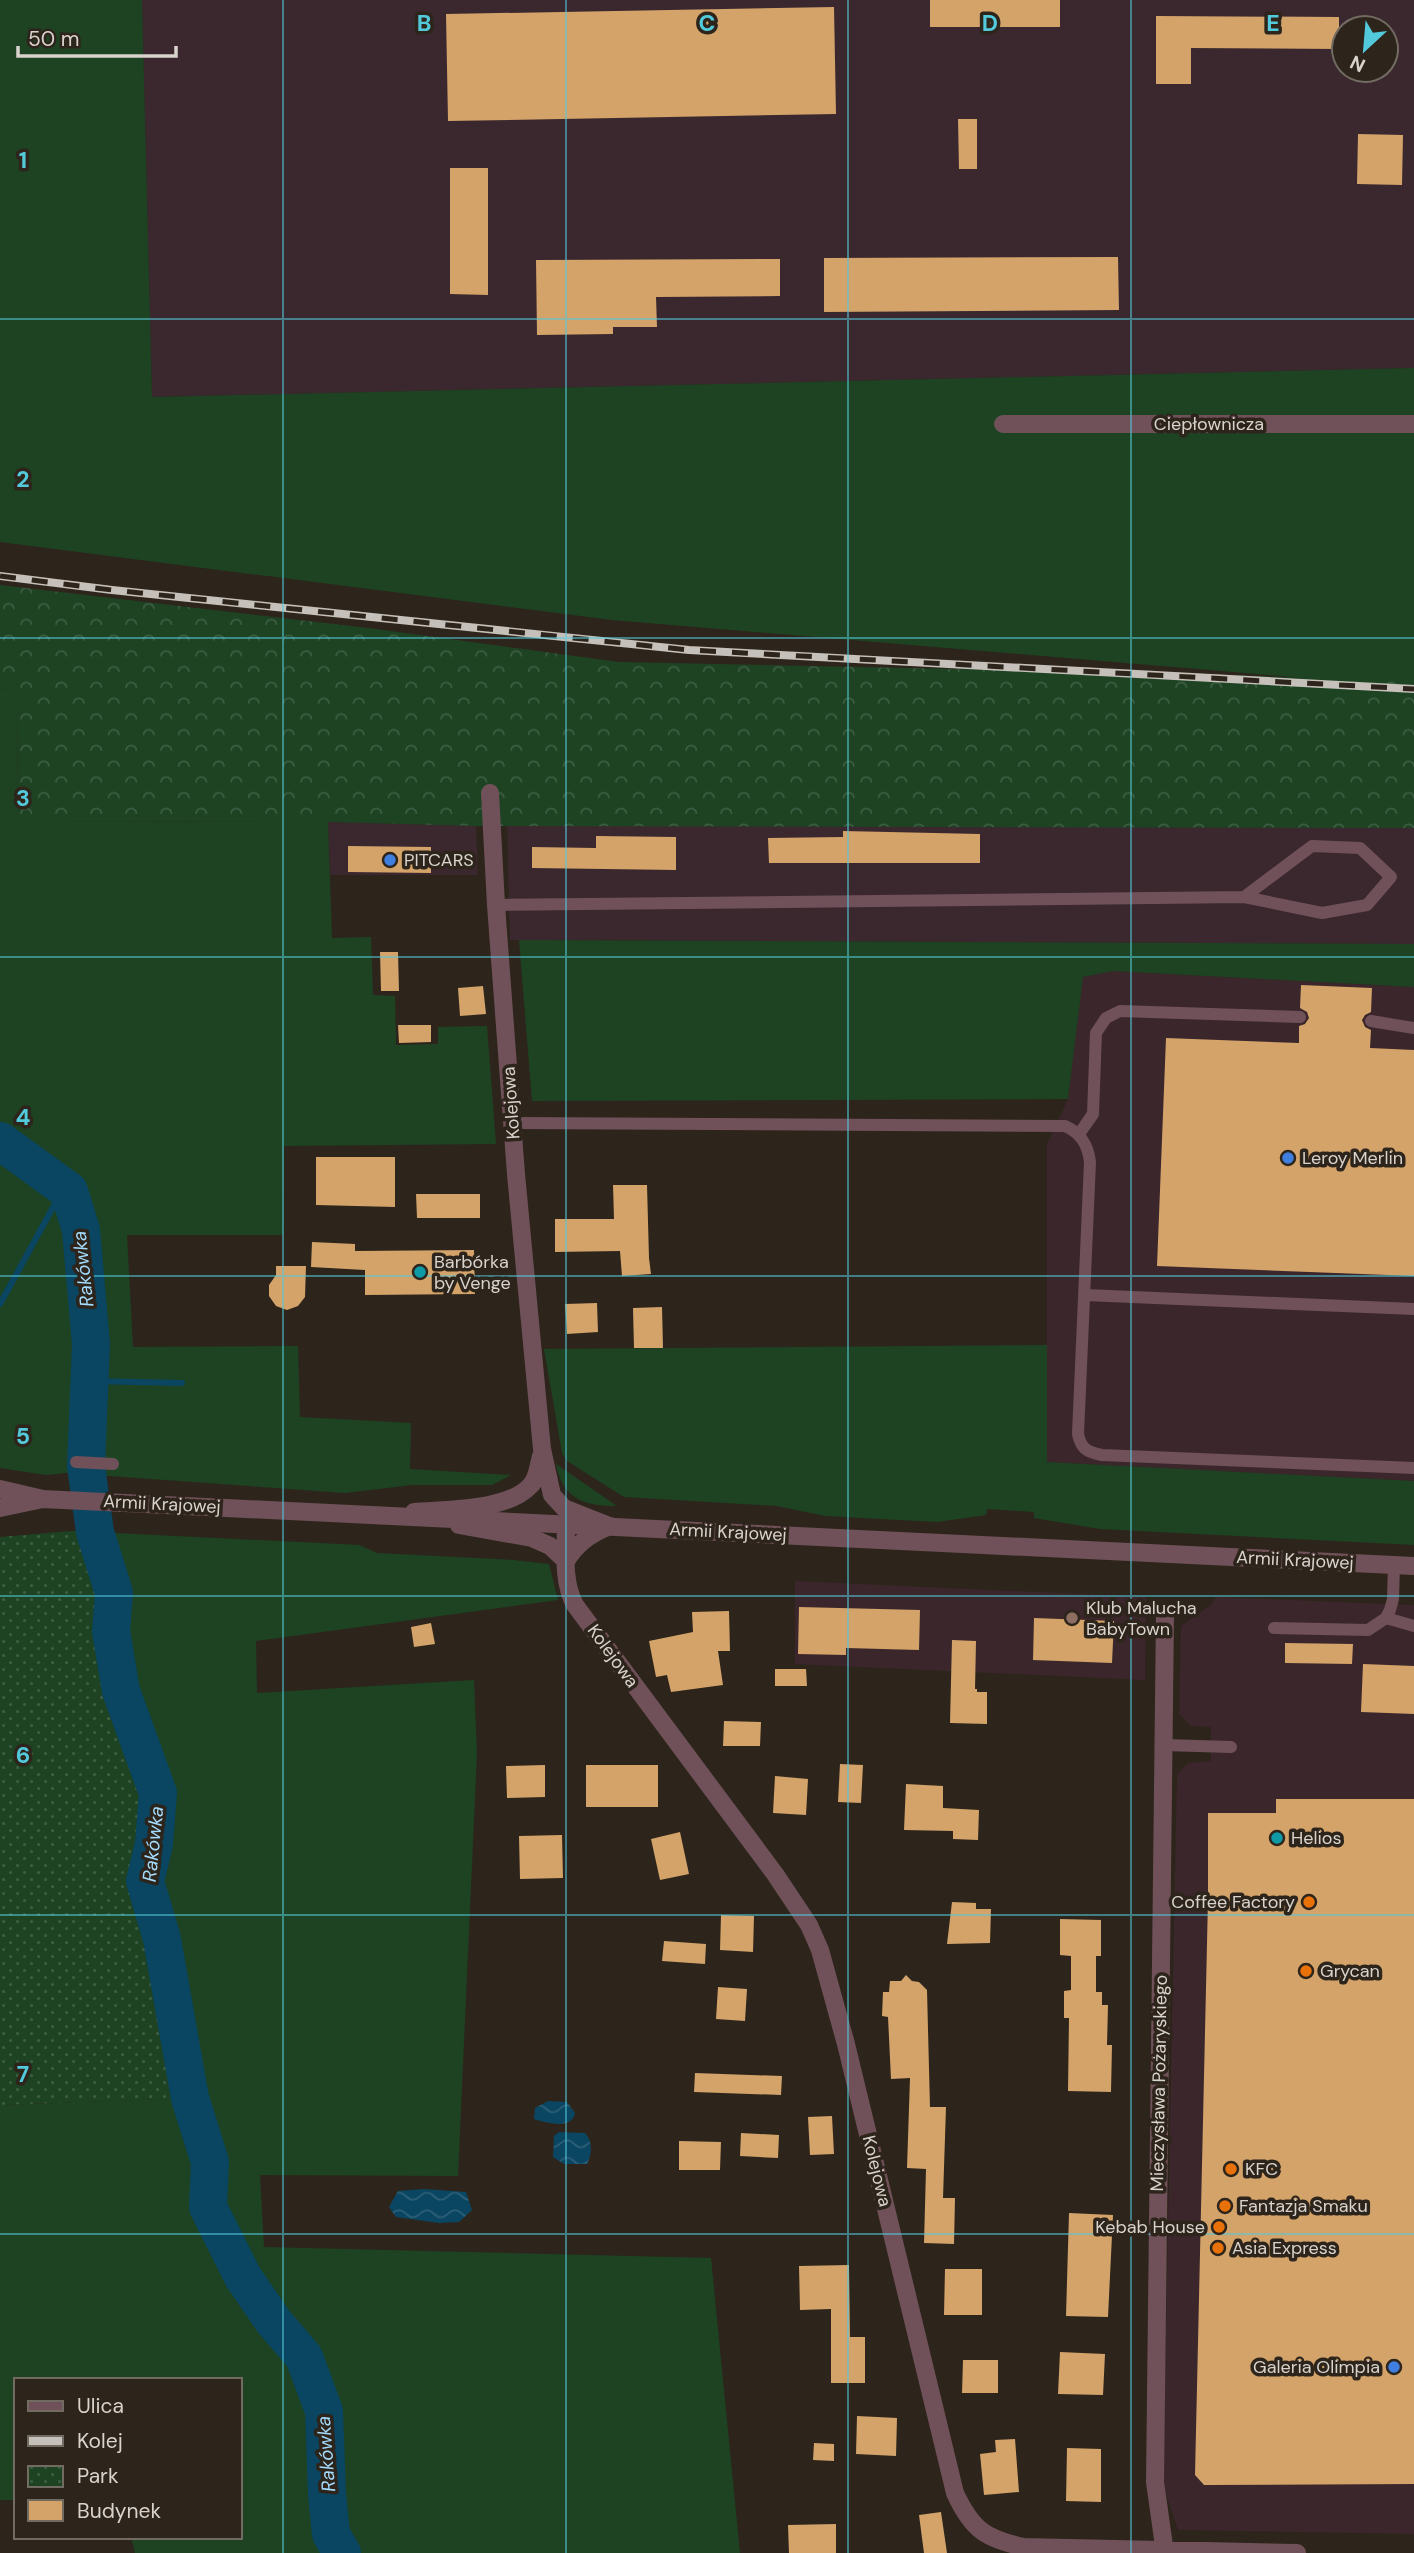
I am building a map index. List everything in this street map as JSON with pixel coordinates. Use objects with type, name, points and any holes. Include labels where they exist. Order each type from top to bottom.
[{"type":"street","name":"Ciepłownicza","points":[[1003,424],[1414,424]]},
{"type":"street","name":"Kolejowa","points":[[490,793],[496,905],[527,1304],[542,1449],[551,1495],[564,1508],[610,1526]]},
{"type":"street","points":[[395,1514],[501,1503],[518,1496],[531,1486],[536,1477],[542,1449]]},
{"type":"street","name":"Armii Krajowej","points":[[0,1489],[43,1499],[395,1514],[1414,1566]]},
{"type":"street","name":"Armii Krajowej","points":[[0,1508],[43,1499]]},
{"type":"street","points":[[395,1514],[532,1538],[550,1546],[566,1561],[573,1549],[584,1540],[610,1526]]},
{"type":"street","name":"Kolejowa","points":[[566,1524],[569,1591],[575,1605],[789,1894],[809,1925],[820,1950],[849,2057],[956,2493],[963,2510],[985,2545],[1165,2552],[1297,2553]]},
{"type":"street","name":"Mieczysława Pożaryskiego","points":[[1165,1615],[1155,2482],[1165,2552]]},
{"type":"lane","points":[[496,905],[1244,897],[1322,913],[1367,905],[1391,877],[1360,848],[1312,846],[1244,897]]},
{"type":"lane","points":[[1079,1134],[1093,1114],[1096,1033],[1105,1018],[1120,1010],[1300,1017]]},
{"type":"lane","points":[[1371,1021],[1414,1028]]},
{"type":"lane","points":[[513,1122],[1065,1126],[1079,1134],[1087,1146],[1090,1162],[1078,1434],[1081,1445],[1088,1452],[1102,1455],[1414,1468]]},
{"type":"lane","points":[[1085,1295],[1414,1309]]},
{"type":"lane","points":[[76,1462],[113,1464]]},
{"type":"lane","points":[[1274,1628],[1368,1630],[1386,1618],[1393,1599],[1394,1565]]},
{"type":"lane","points":[[1386,1618],[1414,1626]]},
{"type":"lane","points":[[1164,1745],[1231,1746]]},
{"type":"shaded area","points":[[142,0],[1414,0],[1414,368],[152,397]]},
{"type":"shaded area","points":[[328,822],[476,826],[478,875],[330,875]]},
{"type":"shaded area","points":[[507,825],[1414,828],[1414,944],[510,940]]},
{"type":"shaded area","points":[[1113,971],[1414,987],[1414,1481],[1047,1462],[1047,1144],[1068,1099],[1082,977]]},
{"type":"shaded area","points":[[795,1581],[1146,1597],[1145,1680],[795,1664]]},
{"type":"shaded area","points":[[1216,1597],[1414,1605],[1414,2534],[1178,2530],[1163,2485],[1177,1774],[1188,1763],[1211,1761],[1211,1727],[1191,1726],[1179,1714],[1181,1626],[1211,1605]]},
{"type":"green space","points":[[0,0],[142,0],[152,397],[1414,368],[1414,687],[612,620],[0,542]]},
{"type":"green space","points":[[0,585],[368,628],[619,662],[1414,681],[1414,828],[476,826],[328,822],[17,821],[18,692],[0,688]]},
{"type":"green space","points":[[0,688],[18,692],[17,821],[328,822],[332,938],[371,937],[373,995],[395,996],[396,1045],[438,1044],[438,1027],[487,1026],[496,1144],[284,1146],[283,1235],[127,1235],[133,1347],[298,1346],[300,1417],[411,1423],[410,1469],[511,1475],[492,1485],[412,1485],[345,1493],[67,1473],[46,1475],[0,1468]]},
{"type":"green space","points":[[519,940],[1414,944],[1414,987],[1113,971],[1083,977],[1068,1099],[532,1101]]},
{"type":"green space","points":[[1047,1345],[1047,1462],[1414,1481],[1414,1545],[1100,1529],[1034,1518],[1034,1512],[987,1509],[986,1515],[937,1522],[825,1516],[777,1506],[624,1497],[567,1461],[562,1453],[544,1349]]},
{"type":"green space","points":[[556,1464],[617,1506],[585,1502],[577,1498],[564,1486]]},
{"type":"green space","points":[[72,1531],[95,1532],[114,1593],[111,1631],[121,1691],[158,1793],[154,1844],[145,1881],[162,1939],[190,2098],[0,2105],[0,1537]]},
{"type":"green space","points":[[95,1532],[359,1545],[377,1553],[549,1564],[558,1600],[256,1641],[257,1693],[474,1680],[477,1753],[458,2176],[260,2175],[264,2247],[711,2258],[740,2553],[135,2553],[132,2539],[242,2539],[242,2378],[14,2378],[14,2500],[0,2500],[0,2105],[189,2098],[162,1939],[145,1881],[154,1844],[158,1793],[121,1691],[111,1631],[114,1593]]},
{"type":"water","points":[[548,2101],[567,2102],[575,2113],[573,2118],[569,2122],[558,2124],[534,2119],[535,2108]]},
{"type":"water","points":[[559,2132],[585,2133],[591,2148],[587,2164],[564,2164],[553,2157],[554,2136]]},
{"type":"water","points":[[424,2189],[466,2192],[472,2210],[459,2222],[439,2223],[396,2217],[389,2207],[398,2191]]},
{"type":"building","points":[[930,0],[1060,0],[1060,27],[930,27]]},
{"type":"building","points":[[834,7],[836,114],[448,121],[446,14]]},
{"type":"building","points":[[1156,16],[1330,17],[1330,49],[1191,48],[1191,84],[1156,84]]},
{"type":"building","points":[[958,119],[977,119],[977,169],[959,169]]},
{"type":"building","points":[[1358,134],[1403,135],[1402,185],[1357,184]]},
{"type":"building","points":[[450,168],[488,168],[488,295],[450,294]]},
{"type":"building","points":[[1118,257],[1119,310],[824,312],[824,258]]},
{"type":"building","points":[[780,259],[780,296],[656,297],[657,327],[613,327],[613,334],[537,335],[536,260]]},
{"type":"building","points":[[843,831],[980,834],[980,863],[769,863],[768,838],[843,837]]},
{"type":"building","points":[[596,836],[676,837],[676,870],[532,868],[532,847],[596,848]]},
{"type":"building","name":"PITCARS","points":[[348,846],[431,847],[431,873],[348,872]]},
{"type":"building","points":[[380,952],[398,952],[399,991],[381,991]]},
{"type":"building","name":"Leroy Merlin","points":[[1301,985],[1372,988],[1371,1012],[1362,1020],[1365,1027],[1371,1030],[1370,1048],[1414,1050],[1414,1276],[1157,1266],[1166,1038],[1299,1043],[1299,1026],[1305,1024],[1309,1018],[1307,1012],[1300,1008]]},
{"type":"building","points":[[483,986],[486,1014],[460,1016],[458,988]]},
{"type":"building","points":[[398,1025],[431,1025],[431,1042],[399,1043]]},
{"type":"building","points":[[316,1157],[395,1157],[395,1207],[316,1205]]},
{"type":"building","points":[[613,1185],[647,1185],[651,1274],[622,1276],[620,1251],[555,1252],[555,1219],[614,1219]]},
{"type":"building","points":[[416,1194],[480,1194],[480,1218],[417,1218]]},
{"type":"building","name":"Barbórka by Venge","points":[[312,1242],[355,1244],[355,1251],[474,1250],[475,1294],[365,1295],[365,1270],[311,1267]]},
{"type":"building","points":[[276,1266],[306,1266],[305,1297],[298,1306],[287,1310],[276,1306],[269,1296],[269,1285],[276,1275]]},
{"type":"building","points":[[597,1303],[598,1332],[567,1334],[565,1304]]},
{"type":"building","points":[[662,1307],[663,1348],[634,1348],[633,1308]]},
{"type":"building","points":[[799,1607],[920,1610],[919,1650],[846,1648],[846,1655],[798,1654]]},
{"type":"building","points":[[729,1611],[730,1651],[718,1651],[723,1685],[671,1692],[667,1675],[656,1677],[649,1641],[693,1632],[692,1612]]},
{"type":"building","points":[[1034,1618],[1114,1621],[1112,1663],[1033,1660]]},
{"type":"building","points":[[431,1623],[435,1644],[414,1647],[411,1627]]},
{"type":"building","points":[[952,1640],[976,1641],[975,1689],[977,1692],[987,1692],[987,1724],[950,1723]]},
{"type":"building","points":[[1285,1643],[1353,1644],[1352,1664],[1285,1663]]},
{"type":"building","points":[[1363,1664],[1414,1666],[1414,1714],[1361,1712]]},
{"type":"building","points":[[775,1669],[806,1669],[807,1686],[775,1686]]},
{"type":"building","points":[[724,1721],[761,1722],[760,1746],[723,1746]]},
{"type":"building","points":[[840,1764],[863,1765],[861,1803],[838,1802]]},
{"type":"building","points":[[545,1765],[545,1797],[507,1798],[506,1766]]},
{"type":"building","points":[[586,1765],[658,1765],[658,1807],[586,1807]]},
{"type":"building","points":[[775,1776],[808,1779],[806,1815],[773,1813]]},
{"type":"building","points":[[906,1784],[943,1786],[943,1808],[979,1810],[978,1840],[953,1839],[953,1831],[904,1830]]},
{"type":"building","points":[[1276,1799],[1414,1799],[1414,2484],[1204,2485],[1195,2475],[1208,1813],[1276,1813]]},
{"type":"building","points":[[680,1832],[689,1874],[660,1880],[651,1839]]},
{"type":"building","points":[[562,1835],[563,1878],[520,1879],[519,1836]]},
{"type":"building","points":[[952,1902],[976,1903],[976,1909],[991,1909],[990,1943],[947,1944]]},
{"type":"building","points":[[721,1915],[754,1916],[753,1952],[720,1950]]},
{"type":"building","points":[[1060,1919],[1101,1920],[1101,1956],[1096,1956],[1096,1992],[1102,1992],[1102,2005],[1108,2005],[1107,2045],[1112,2045],[1111,2092],[1068,2091],[1069,2018],[1064,2018],[1064,1991],[1071,1990],[1071,1956],[1060,1955]]},
{"type":"building","points":[[664,1941],[706,1944],[705,1964],[662,1961]]},
{"type":"building","points":[[906,1975],[927,1990],[930,2107],[946,2107],[943,2198],[955,2198],[954,2244],[924,2243],[926,2169],[907,2168],[910,2078],[891,2079],[888,2017],[882,2016],[883,1992],[889,1992],[890,1981],[901,1981]]},
{"type":"building","points":[[718,1987],[747,1989],[745,2021],[716,2019]]},
{"type":"building","points":[[695,2073],[782,2076],[781,2095],[694,2092]]},
{"type":"building","points":[[832,2116],[834,2154],[810,2155],[808,2117]]},
{"type":"building","points":[[741,2133],[779,2135],[778,2158],[740,2156]]},
{"type":"building","points":[[679,2141],[721,2142],[720,2170],[679,2170]]},
{"type":"building","points":[[1069,2213],[1113,2215],[1108,2317],[1066,2316]]},
{"type":"building","points":[[849,2265],[850,2337],[865,2337],[865,2383],[831,2383],[831,2309],[800,2310],[799,2266]]},
{"type":"building","points":[[945,2269],[982,2269],[982,2315],[944,2315]]},
{"type":"building","points":[[1060,2352],[1105,2354],[1103,2395],[1058,2394]]},
{"type":"building","points":[[963,2360],[998,2360],[998,2393],[962,2393]]},
{"type":"building","points":[[857,2416],[897,2418],[896,2456],[856,2454]]},
{"type":"building","points":[[1015,2439],[1019,2492],[984,2495],[980,2454],[996,2452],[995,2440]]},
{"type":"building","points":[[814,2443],[834,2444],[834,2461],[813,2460]]},
{"type":"building","points":[[1067,2448],[1101,2449],[1101,2502],[1066,2501]]},
{"type":"building","points":[[941,2512],[947,2553],[924,2553],[919,2515]]},
{"type":"building","points":[[836,2524],[836,2553],[789,2553],[788,2525]]},
{"type":"waterway","name":"Rakówka","points":[[0,1141],[69,1191],[81,1230],[91,1344],[86,1466],[95,1532],[114,1593],[111,1631],[121,1691],[158,1793],[154,1844],[145,1881],[162,1939],[190,2098],[210,2162],[208,2207],[243,2277],[274,2322],[304,2357],[324,2411],[331,2534],[342,2553]]},
{"type":"waterway","points":[[0,1304],[57,1200],[69,1191]]},
{"type":"waterway","points":[[89,1381],[182,1383]]},
{"type":"railway","points":[[0,576],[689,650],[1414,689]]},
{"type":"place","name":"PITCARS","points":[[390,860]]},
{"type":"place","name":"Leroy Merlin","points":[[1288,1158]]},
{"type":"place","name":"Barbórka by Venge","points":[[420,1272]]},
{"type":"place","name":"Klub Malucha BabyTown","points":[[1072,1618]]},
{"type":"place","name":"Helios","points":[[1277,1838]]},
{"type":"place","name":"Coffee Factory","points":[[1309,1902]]},
{"type":"place","name":"Grycan","points":[[1306,1971]]},
{"type":"place","name":"KFC","points":[[1231,2169]]},
{"type":"place","name":"Fantazja Smaku","points":[[1225,2206]]},
{"type":"place","name":"Kebab House","points":[[1219,2227]]},
{"type":"place","name":"Asia Express","points":[[1218,2248]]},
{"type":"place","name":"Galeria Olimpia","points":[[1394,2367]]}]
